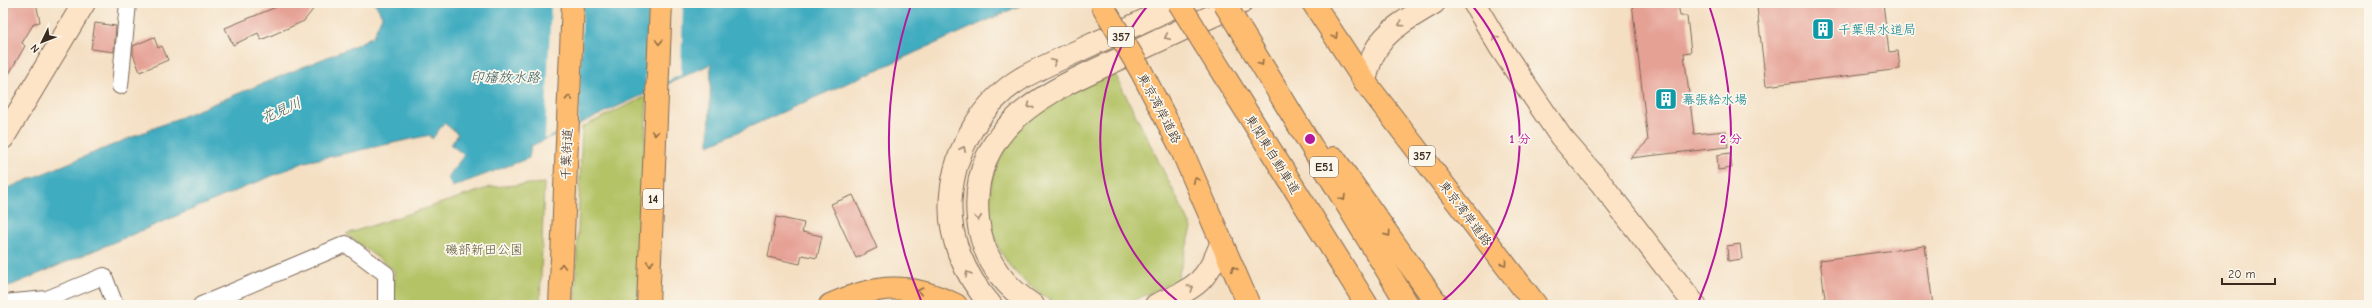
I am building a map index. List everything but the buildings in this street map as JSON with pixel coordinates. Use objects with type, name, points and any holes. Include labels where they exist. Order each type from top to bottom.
[{"type":"highway","name":"千葉街道","points":[[560,305],[573,3]]},
{"type":"highway","name":"14","points":[[648,305],[661,3]]},
{"type":"highway","name":"東京湾岸道路","points":[[1101,3],[1141,71],[1179,144],[1249,305]]},
{"type":"highway","name":"東関東自動車道","points":[[1180,3],[1367,305]]},
{"type":"highway","name":"E51","points":[[1224,3],[1408,305]]},
{"type":"highway","name":"東京湾岸道路","points":[[1314,3],[1365,82],[1536,305]]},
{"type":"highway","points":[[1272,81],[1301,110],[1438,305]]},
{"type":"highway","points":[[1335,254],[1342,282],[1353,305]]},
{"type":"highway","points":[[830,305],[868,291],[892,288],[925,292],[956,305]]},
{"type":"street","points":[[3,138],[84,3]]},
{"type":"street","points":[[120,86],[128,3]]},
{"type":"street","points":[[991,305],[980,293],[963,265],[954,240],[951,215],[952,187],[955,170],[960,154],[974,126],[996,99],[1022,78],[1180,3]]},
{"type":"street","points":[[1033,305],[1014,291],[999,275],[987,254],[979,226],[979,182],[990,150],[1001,134],[1022,112],[1054,90],[1241,3]]},
{"type":"street","points":[[1365,82],[1368,63],[1380,42],[1398,25],[1434,3]]},
{"type":"street","points":[[1474,3],[1500,47],[1561,137],[1600,182],[1695,305]]},
{"type":"street","points":[[1491,3],[1600,182]]},
{"type":"street","points":[[1156,305],[1184,292],[1204,278],[1211,269],[1222,241]]},
{"type":"street","points":[[201,305],[346,244],[386,274],[386,305]]},
{"type":"street","points":[[3,303],[47,299],[104,276],[115,305]]},
{"type":"green space","points":[[1112,68],[1192,228],[1177,280],[1125,304],[1095,307],[1059,304],[1050,300],[1030,286],[1014,270],[1002,253],[994,235],[990,216],[989,197],[993,177],[1012,138],[1032,115],[1057,97]]},
{"type":"green space","points":[[647,96],[638,305],[575,305],[582,127]]},
{"type":"green space","name":"磯部新田公園","points":[[544,183],[540,305],[394,305],[394,270],[346,234],[491,187]]},
{"type":"water","name":"印旛放水路","points":[[375,3],[1026,3],[709,145],[711,64],[531,146],[529,158],[452,187],[448,177],[464,155],[451,145],[458,134],[444,123],[432,139],[430,135],[305,162],[12,285],[3,287],[3,190],[354,46],[373,36],[382,16]]},
{"type":"pier","points":[[551,3],[583,3],[578,123],[545,139]]},
{"type":"pier","points":[[650,3],[683,3],[681,75],[645,92]]},
{"type":"place","name":"千葉県水道局","points":[[1823,29]]},
{"type":"place","name":"幕張給水場","points":[[1666,99]]},
{"type":"water label","name":"花見川","points":[[281,110]]}]
